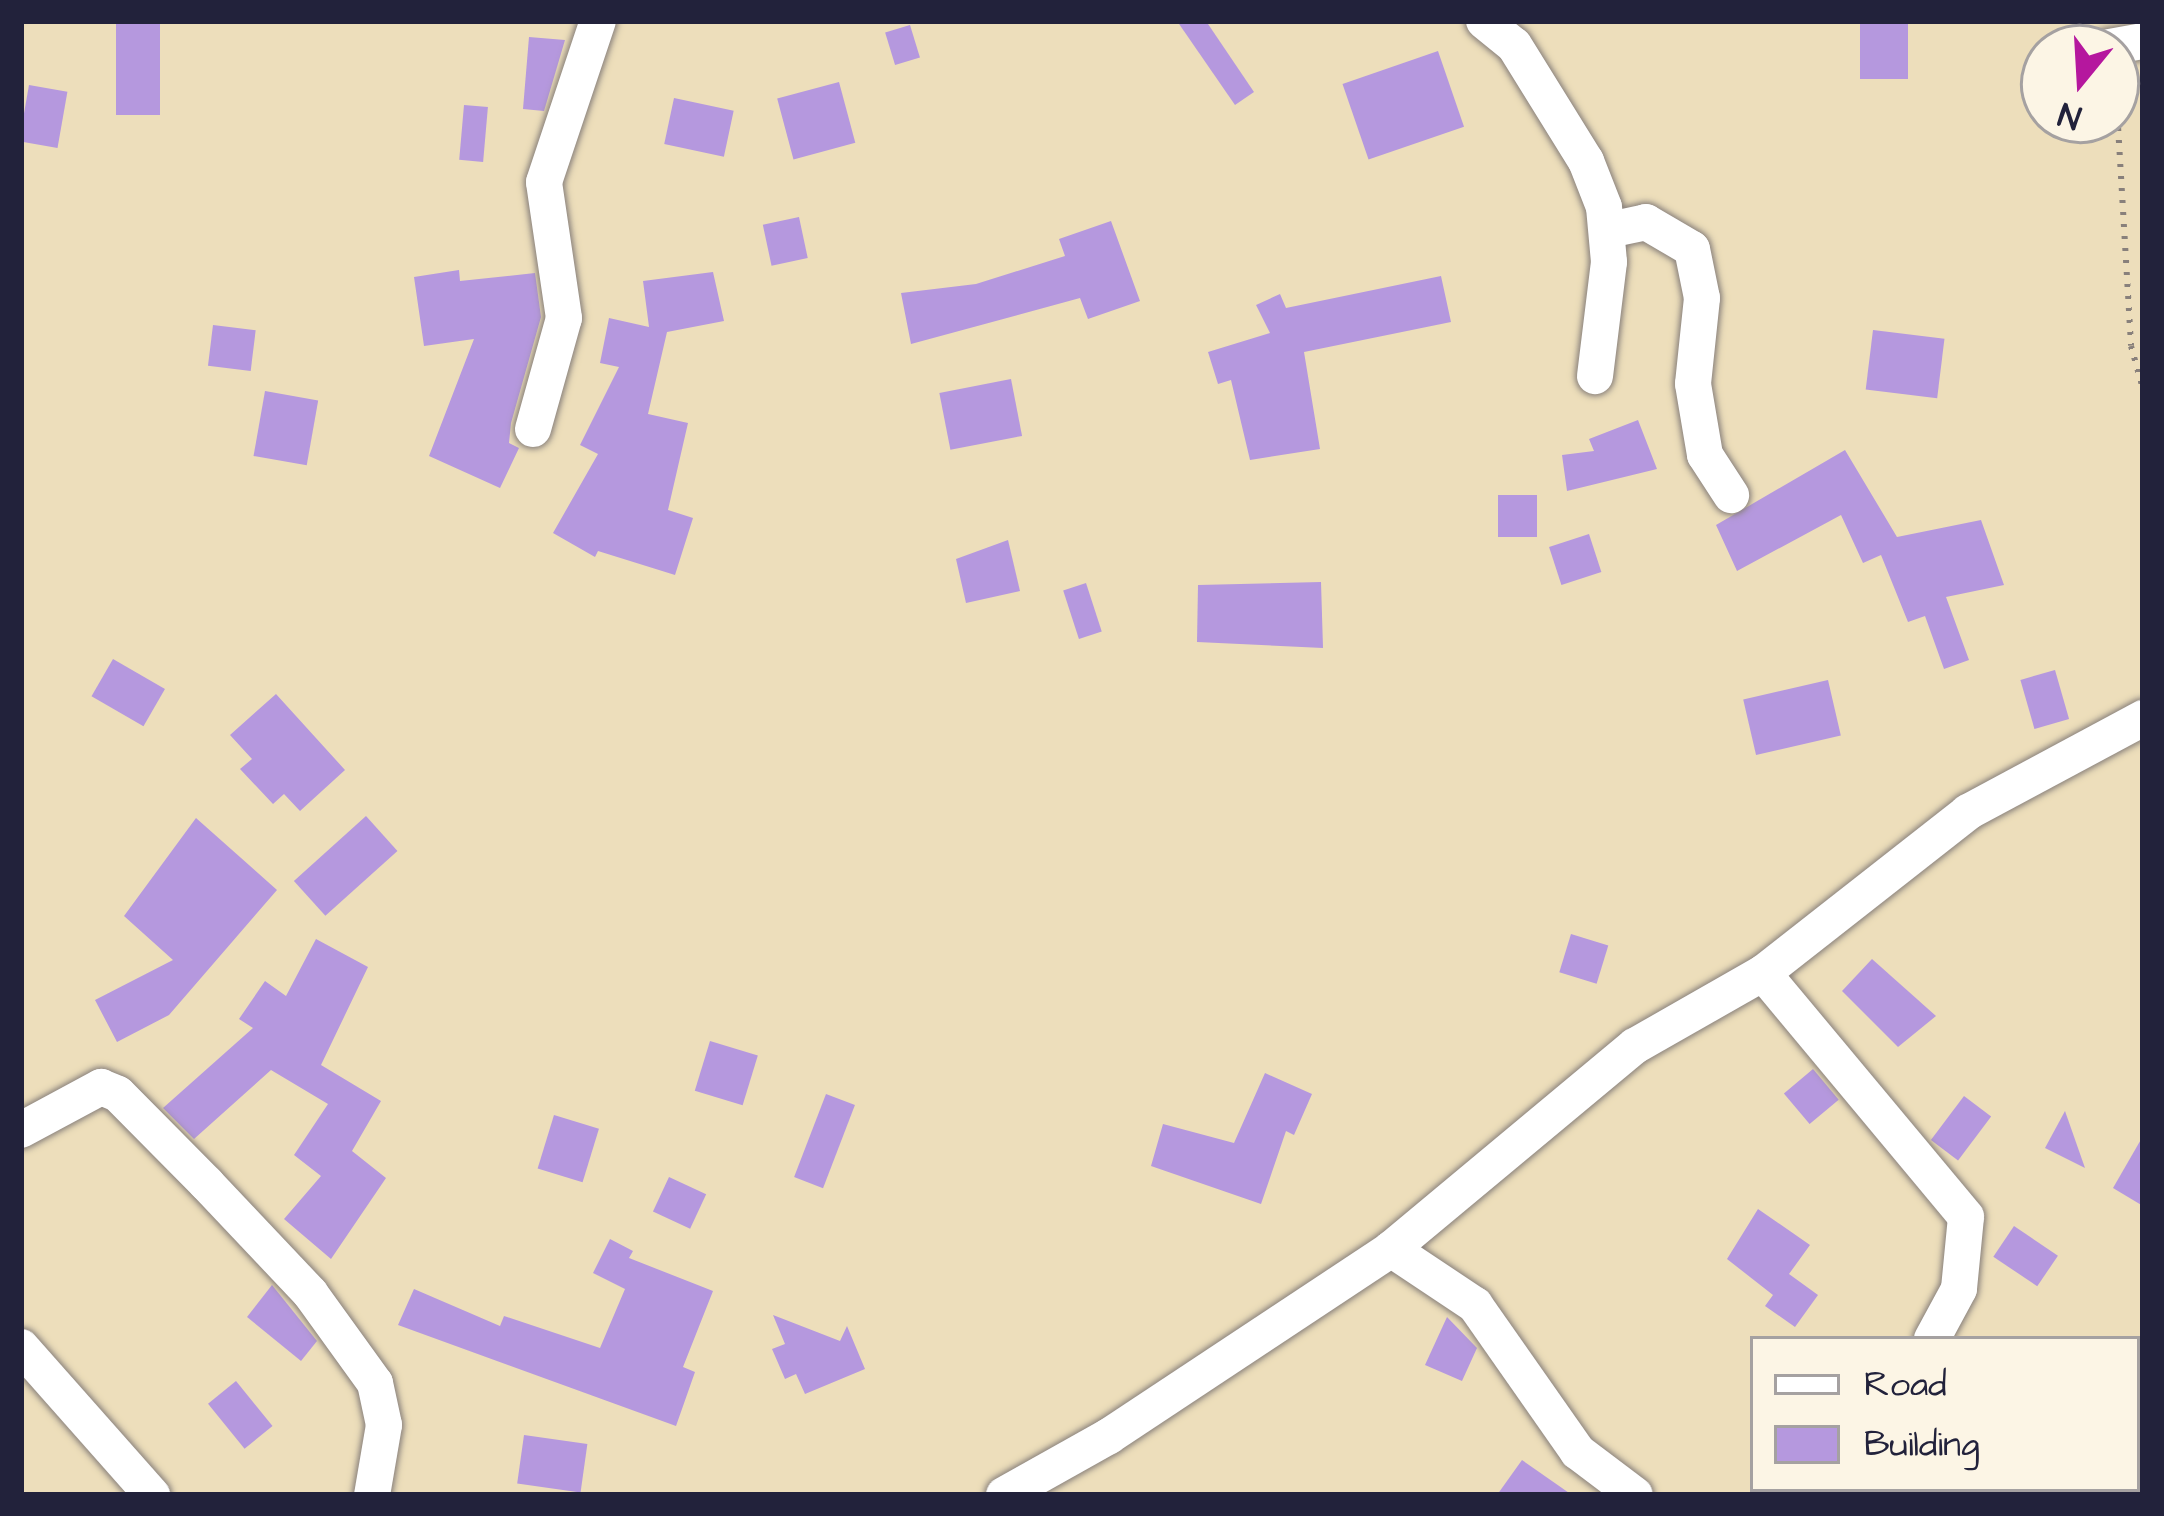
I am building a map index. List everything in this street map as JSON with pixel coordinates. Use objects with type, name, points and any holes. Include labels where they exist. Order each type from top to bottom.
[{"type":"street","points":[[533,429],[563,340],[544,182],[598,21]]},
{"type":"street","points":[[1484,21],[1514,45],[1586,161],[1609,230],[1594,376]]},
{"type":"street","points":[[1609,230],[1646,222],[1692,249],[1702,298],[1693,384],[1705,455],[1731,496]]},
{"type":"street","points":[[1004,1495],[1109,1436],[1391,1249],[1635,1046],[1763,973],[1968,812],[2143,718]]},
{"type":"street","points":[[1763,973],[1966,1217],[1959,1289],[1934,1336]]},
{"type":"street","points":[[21,1130],[101,1087],[118,1094],[207,1184],[310,1293],[375,1383],[384,1425],[372,1495]]},
{"type":"street","points":[[1391,1249],[1475,1305],[1579,1452],[1635,1495]]},
{"type":"street","points":[[21,1347],[152,1495]]},
{"type":"path","points":[[2119,144],[2132,346],[2143,389]]},
{"type":"building","points":[[116,21],[160,21],[160,115],[116,115]]},
{"type":"building","points":[[1177,21],[1206,21],[1254,92],[1235,105]]},
{"type":"building","points":[[1860,21],[1908,21],[1908,79],[1860,79]]},
{"type":"building","points":[[910,25],[920,58],[895,65],[885,33]]},
{"type":"building","points":[[529,37],[565,40],[544,111],[523,109]]},
{"type":"building","points":[[1438,51],[1464,127],[1369,160],[1343,84]]},
{"type":"building","points":[[839,82],[855,143],[793,159],[777,99]]},
{"type":"building","points":[[29,85],[67,92],[58,148],[21,141]]},
{"type":"building","points":[[674,98],[734,111],[724,157],[664,144]]},
{"type":"building","points":[[464,105],[488,107],[483,162],[459,160]]},
{"type":"building","points":[[799,217],[808,258],[772,266],[763,225]]},
{"type":"building","points":[[1111,221],[1140,301],[1088,319],[1080,298],[911,344],[901,293],[976,284],[1065,256],[1059,239]]},
{"type":"building","points":[[459,270],[460,281],[535,273],[541,317],[511,423],[509,443],[519,448],[500,488],[429,456],[474,339],[424,346],[414,277]]},
{"type":"building","points":[[713,272],[724,321],[667,332],[648,414],[688,423],[668,510],[693,518],[675,575],[598,551],[595,557],[553,533],[598,454],[580,445],[619,367],[600,363],[609,318],[649,327],[643,281]]},
{"type":"building","points":[[1441,276],[1451,322],[1304,352],[1320,449],[1250,460],[1231,380],[1218,384],[1208,352],[1270,333],[1256,305],[1280,294],[1286,308]]},
{"type":"building","points":[[213,325],[256,330],[251,371],[208,366]]},
{"type":"building","points":[[1873,330],[1944,339],[1937,398],[1866,390]]},
{"type":"building","points":[[1011,379],[1022,436],[950,450],[939,393]]},
{"type":"building","points":[[265,391],[318,400],[307,465],[254,456]]},
{"type":"building","points":[[1638,420],[1657,469],[1567,491],[1562,455],[1594,451],[1589,439]]},
{"type":"building","points":[[1845,450],[1897,537],[1981,520],[2004,585],[1946,597],[1969,660],[1944,669],[1925,616],[1908,622],[1881,555],[1863,563],[1841,515],[1737,571],[1716,525]]},
{"type":"building","points":[[1498,495],[1537,495],[1537,537],[1498,537]]},
{"type":"building","points":[[1589,534],[1601,572],[1561,585],[1549,547]]},
{"type":"building","points":[[1008,540],[1020,591],[966,603],[956,559]]},
{"type":"building","points":[[1321,582],[1323,648],[1197,642],[1198,585]]},
{"type":"building","points":[[1086,583],[1102,632],[1079,639],[1063,590]]},
{"type":"building","points":[[113,659],[165,689],[143,726],[92,696]]},
{"type":"building","points":[[2055,670],[2069,719],[2034,729],[2020,680]]},
{"type":"building","points":[[1828,680],[1841,736],[1756,755],[1743,700]]},
{"type":"building","points":[[276,694],[345,770],[300,811],[284,794],[273,804],[240,769],[252,759],[230,735]]},
{"type":"building","points":[[366,816],[397,851],[325,916],[294,881]]},
{"type":"building","points":[[196,818],[277,890],[169,1015],[117,1042],[95,1000],[173,960],[124,916]]},
{"type":"building","points":[[1571,934],[1608,945],[1597,984],[1559,972]]},
{"type":"building","points":[[316,939],[368,967],[321,1065],[381,1101],[352,1151],[386,1178],[331,1259],[284,1219],[321,1176],[294,1155],[328,1104],[271,1070],[194,1139],[163,1108],[253,1028],[239,1019],[265,981],[286,996]]},
{"type":"building","points":[[1872,959],[1936,1016],[1898,1047],[1842,991]]},
{"type":"building","points":[[710,1041],[758,1056],[743,1105],[695,1091]]},
{"type":"building","points":[[1813,1069],[1839,1100],[1810,1124],[1784,1093]]},
{"type":"building","points":[[1265,1073],[1312,1094],[1294,1135],[1286,1131],[1261,1204],[1151,1166],[1163,1124],[1234,1143]]},
{"type":"building","points":[[826,1094],[855,1105],[823,1188],[794,1177]]},
{"type":"building","points":[[1964,1096],[1991,1116],[1958,1160],[1931,1140]]},
{"type":"building","points":[[2065,1111],[2085,1168],[2045,1148]]},
{"type":"building","points":[[554,1115],[599,1129],[583,1182],[538,1169]]},
{"type":"building","points":[[2143,1136],[2143,1206],[2113,1188]]},
{"type":"building","points":[[669,1177],[706,1194],[690,1229],[653,1211]]},
{"type":"building","points":[[1758,1209],[1810,1245],[1789,1274],[1818,1295],[1795,1327],[1765,1306],[1773,1295],[1727,1259]]},
{"type":"building","points":[[2014,1226],[2058,1256],[2037,1286],[1993,1257]]},
{"type":"building","points":[[610,1239],[633,1251],[629,1258],[713,1291],[683,1367],[695,1372],[676,1426],[398,1325],[414,1289],[500,1326],[504,1316],[600,1348],[625,1289],[593,1273]]},
{"type":"building","points":[[272,1285],[317,1341],[301,1361],[247,1317]]},
{"type":"building","points":[[773,1315],[840,1341],[847,1326],[865,1369],[805,1394],[796,1374],[785,1379],[772,1349],[785,1344]]},
{"type":"building","points":[[1447,1317],[1477,1348],[1462,1381],[1425,1365]]},
{"type":"building","points":[[236,1381],[273,1426],[245,1449],[208,1404]]},
{"type":"building","points":[[524,1435],[587,1444],[581,1492],[517,1484]]},
{"type":"building","points":[[1522,1460],[1572,1495],[1497,1495]]}]
